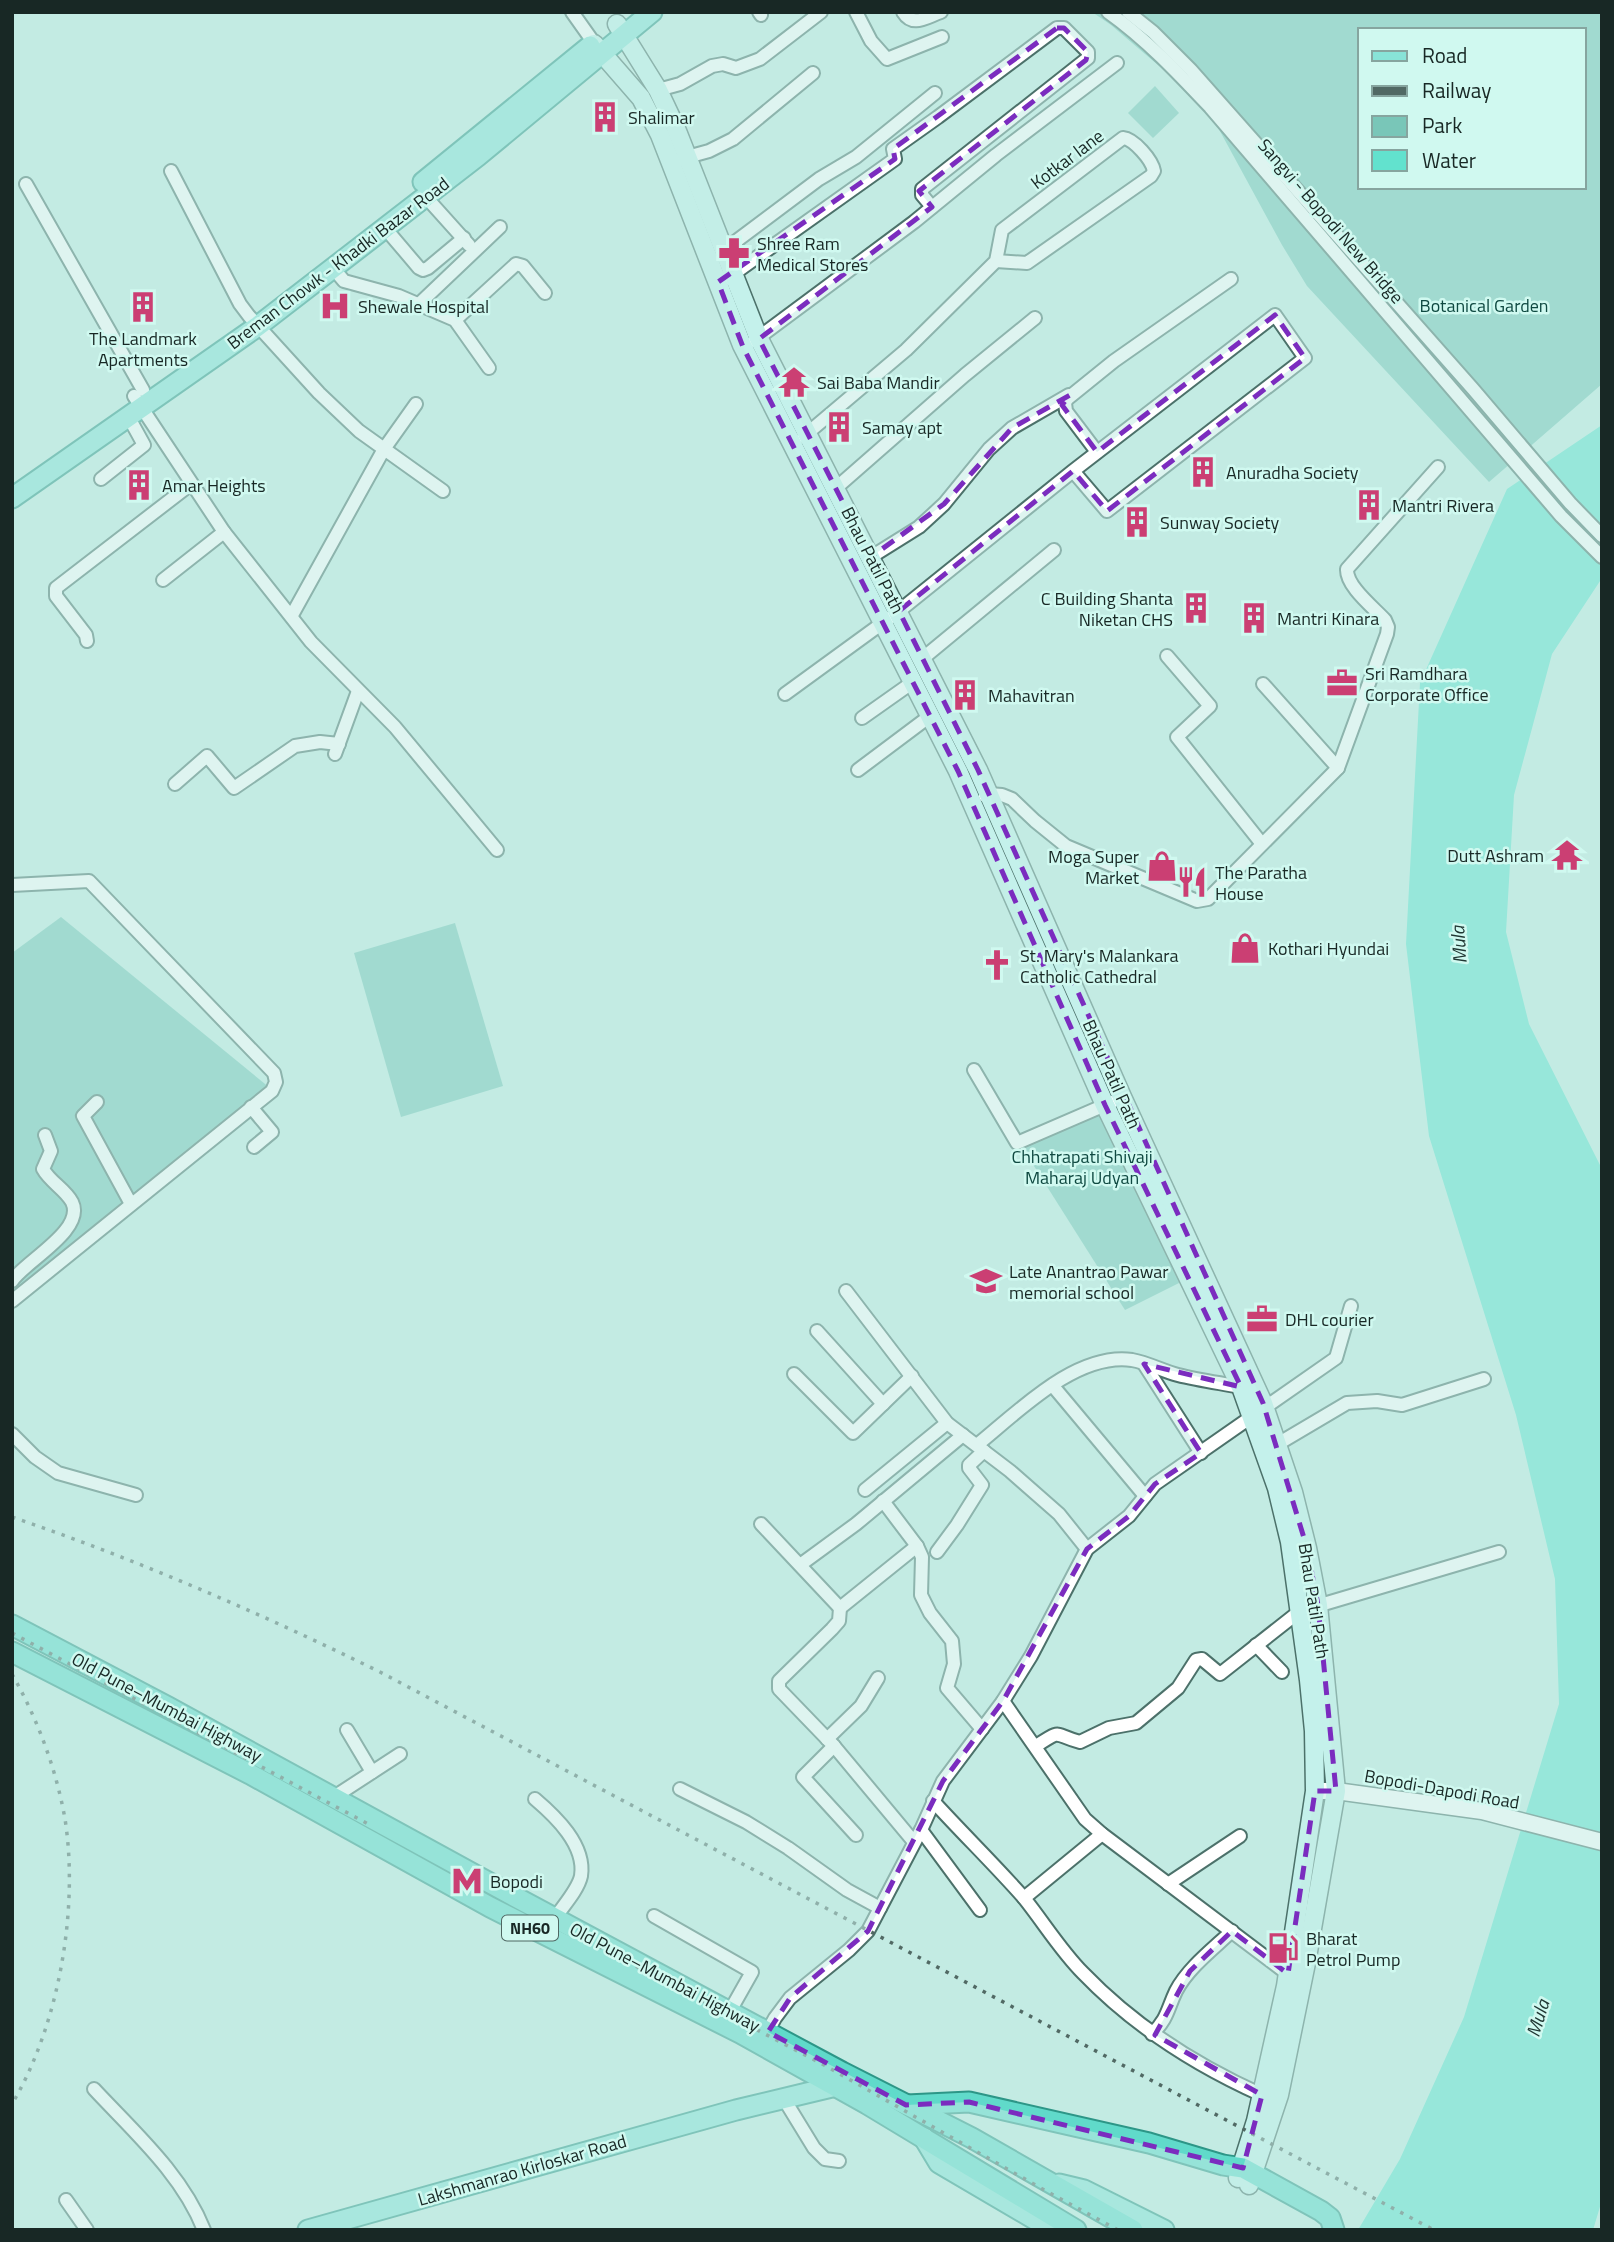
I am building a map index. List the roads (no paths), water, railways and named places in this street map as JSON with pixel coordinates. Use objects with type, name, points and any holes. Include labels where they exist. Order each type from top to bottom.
[{"type":"highway","name":"Old Pune–Mumbai Highway","points":[[12,1625],[168,1706],[730,2011],[764,2038]]},
{"type":"highway","name":"Old Pune–Mumbai Highway","points":[[12,1652],[151,1721],[479,1901],[764,2038],[841,2080],[906,2105],[972,2137],[1133,2230]]},
{"type":"highway","name":"NH60","points":[[841,2080],[885,2114],[1076,2230]]},
{"type":"highway","points":[[906,2105],[969,2102],[1149,2143],[1241,2174],[1321,2211],[1330,2218],[1334,2230]]},
{"type":"highway","points":[[972,2137],[976,2122],[1000,2108]]},
{"type":"highway","points":[[1241,2174],[1314,2220],[1322,2230]]},
{"type":"main road","name":"Breman Chowk - Khadki Bazar Road","points":[[12,482],[137,402],[333,268],[478,156],[625,24],[652,12]]},
{"type":"main road","name":"Bhau Patil Path","points":[[625,24],[658,90],[679,159],[751,343],[800,438],[883,622],[972,803],[1105,1105],[1241,1387],[1276,1445],[1293,1492],[1318,1605],[1336,1791],[1306,1963],[1279,2095],[1241,2174]]},
{"type":"main road","name":"Breman Chowk - Khadki Bazar Road","points":[[254,321],[426,179],[597,48]]},
{"type":"main road","name":"Bhau Patil Path","points":[[597,48],[641,98],[660,135],[679,159]]},
{"type":"main road","name":"Bhau Patil Path","points":[[706,231],[723,251],[725,279]]},
{"type":"main road","name":"Breman Chowk - Khadki Bazar Road","points":[[12,498],[137,402]]},
{"type":"main road","name":"Bhau Patil Path","points":[[800,438],[836,488],[989,794],[1258,1413],[1290,1542],[1314,1731],[1315,1791],[1288,1973],[1262,2095],[1241,2174]]},
{"type":"main road","name":"Lakshmanrao Kirloskar Road","points":[[308,2230],[736,2110],[784,2099],[841,2080]]},
{"type":"main road","points":[[924,2138],[939,2164],[1053,2230]]},
{"type":"main road","points":[[1048,2181],[1084,2190],[1164,2230]]},
{"type":"street","points":[[572,12],[597,48]]},
{"type":"street","points":[[658,90],[680,84],[712,66],[723,64],[736,68],[760,59],[821,12]]},
{"type":"street","points":[[856,12],[871,40],[887,59],[942,37]]},
{"type":"street","points":[[903,12],[912,21],[941,12]]},
{"type":"street","name":"Sangvi - Bopodi New Bridge","points":[[1108,12],[1129,27],[1210,107],[1561,516],[1602,558]]},
{"type":"street","name":"Sangvi - Bopodi New Bridge","points":[[1128,12],[1153,32],[1191,70],[1570,503],[1602,536]]},
{"type":"street","points":[[725,279],[895,159],[893,149],[1057,28],[1064,28],[1088,51],[1088,58],[922,189],[922,195],[932,207]]},
{"type":"street","points":[[751,343],[1117,63]]},
{"type":"street","points":[[679,159],[733,139],[813,73]]},
{"type":"street","points":[[723,251],[819,179],[856,157],[935,93]]},
{"type":"street","name":"Kotkar lane","points":[[1123,138],[1131,140],[1153,165],[1151,176],[1027,263],[996,261],[1002,230],[1123,138]]},
{"type":"street","points":[[171,171],[240,304],[254,321],[319,393],[359,431],[443,491]]},
{"type":"street","points":[[26,184],[137,402],[224,532],[311,642],[395,727],[497,850]]},
{"type":"street","points":[[425,196],[474,250]]},
{"type":"street","points":[[419,304],[500,227]]},
{"type":"street","points":[[385,229],[423,270],[464,238]]},
{"type":"street","points":[[800,438],[906,350],[996,261]]},
{"type":"street","points":[[455,320],[516,264],[523,266],[545,293]]},
{"type":"street","points":[[333,268],[345,281],[419,304],[455,320],[489,368]]},
{"type":"street","points":[[871,557],[919,527],[944,504],[989,449],[1012,428],[1070,394],[1231,279]]},
{"type":"street","points":[[785,694],[898,611],[1073,471],[1097,452],[1275,315],[1305,358],[1107,511],[1073,471]]},
{"type":"street","points":[[836,488],[1035,317]]},
{"type":"street","points":[[1070,394],[1065,403],[1066,411],[1097,452]]},
{"type":"street","points":[[101,479],[144,445],[137,402]]},
{"type":"street","points":[[292,615],[384,449],[416,404]]},
{"type":"street","points":[[972,803],[989,794],[1012,799],[1066,846],[1197,901],[1208,899],[1338,768],[1388,627],[1385,620],[1346,577],[1347,569],[1438,467]]},
{"type":"street","points":[[87,641],[86,635],[57,596],[56,588],[191,484]]},
{"type":"street","points":[[163,580],[224,532]]},
{"type":"street","points":[[922,659],[1054,550]]},
{"type":"street","points":[[1167,656],[1210,706],[1177,737],[1262,845]]},
{"type":"street","points":[[862,718],[913,682]]},
{"type":"street","points":[[1263,684],[1338,768]]},
{"type":"street","points":[[175,784],[207,756],[234,788],[295,746],[320,742],[337,749],[358,691]]},
{"type":"street","points":[[858,770],[930,716]]},
{"type":"street","points":[[12,884],[89,881],[274,1073],[275,1086],[13,1300]]},
{"type":"street","points":[[974,1070],[1017,1143],[1122,1097]]},
{"type":"street","points":[[97,1102],[83,1116],[131,1204]]},
{"type":"street","points":[[251,1107],[272,1132],[254,1147]]},
{"type":"street","points":[[12,1282],[18,1273],[54,1244],[74,1212],[72,1202],[43,1169],[51,1151],[45,1135]]},
{"type":"street","points":[[846,1291],[947,1423],[1010,1471],[1059,1514],[1087,1549]]},
{"type":"street","points":[[764,2038],[790,1998],[869,1931],[943,1782],[1003,1701],[1031,1656],[1087,1549],[1129,1516],[1155,1484],[1336,1358],[1351,1306]]},
{"type":"street","points":[[817,1331],[883,1404]]},
{"type":"street","points":[[937,1552],[982,1485],[969,1468],[981,1448],[1053,1385],[1087,1366],[1107,1360],[1133,1360],[1177,1375],[1241,1387]]},
{"type":"street","points":[[1144,1364],[1201,1453]]},
{"type":"street","points":[[794,1374],[853,1433],[912,1376]]},
{"type":"street","points":[[1276,1445],[1347,1403],[1377,1401],[1402,1405],[1484,1379]]},
{"type":"street","points":[[1053,1385],[1145,1496]]},
{"type":"street","points":[[865,1490],[947,1423]]},
{"type":"street","points":[[12,1434],[35,1457],[58,1473],[136,1495]]},
{"type":"street","points":[[800,1565],[963,1435]]},
{"type":"street","points":[[883,1501],[917,1546],[922,1557],[921,1595],[930,1613],[953,1641],[954,1664],[947,1688],[982,1729]]},
{"type":"street","points":[[761,1524],[840,1608]]},
{"type":"street","points":[[917,1546],[840,1608],[839,1621],[783,1677],[778,1686],[917,1836],[980,1910]]},
{"type":"street","points":[[1036,1746],[1054,1734],[1060,1733],[1080,1742],[1109,1728],[1136,1723],[1178,1688],[1196,1660],[1202,1659],[1220,1674],[1300,1611],[1499,1552]]},
{"type":"street","points":[[1256,1645],[1282,1672]]},
{"type":"street","points":[[856,1835],[803,1777],[861,1706],[878,1678]]},
{"type":"street","points":[[1003,1701],[1085,1819],[1288,1973]]},
{"type":"street","points":[[347,1730],[372,1772]]},
{"type":"street","points":[[334,1797],[400,1754]]},
{"type":"street","points":[[680,1789],[746,1822],[847,1890],[880,1908]]},
{"type":"street","name":"Bopodi-Dapodi Road","points":[[1315,1791],[1336,1791],[1482,1811],[1602,1842]]},
{"type":"street","points":[[534,1799],[559,1821],[567,1832],[581,1868],[581,1878],[577,1886],[555,1918]]},
{"type":"street","points":[[933,1801],[1024,1898],[1082,1972],[1140,2026],[1196,2062],[1262,2095]]},
{"type":"street","points":[[1024,1898],[1102,1834]]},
{"type":"street","points":[[1168,1884],[1240,1836]]},
{"type":"street","points":[[654,1916],[752,1972],[730,2011]]},
{"type":"street","points":[[1152,2034],[1165,2019],[1176,1991],[1191,1971],[1232,1931]]},
{"type":"street","points":[[94,2090],[178,2182],[204,2230]]},
{"type":"street","points":[[784,2099],[814,2148],[825,2159],[839,2161]]},
{"type":"street","points":[[66,2200],[87,2230]]},
{"type":"water","name":"Mula","points":[[1602,425],[1602,578],[1552,654],[1514,795],[1506,932],[1529,1024],[1602,1169],[1602,2200],[1593,2230],[1358,2230],[1400,2159],[1464,2017],[1559,1704],[1555,1579],[1516,1415],[1429,1136],[1406,944],[1420,683],[1507,489]]},
{"type":"railway","points":[[12,1517],[198,1588],[380,1672],[1434,2230]]},
{"type":"railway","points":[[12,1633],[370,1825]]},
{"type":"railway","points":[[12,1674],[30,1708],[51,1762],[65,1819],[69,1854],[67,1928],[53,2003],[42,2039],[12,2104]]},
{"type":"railway","points":[[571,1932],[824,2065],[1118,2230]]},
{"type":"place","name":"Shalimar","points":[[605,117]]},
{"type":"place","name":"Shree Ram Medical Stores","points":[[734,253]]},
{"type":"place","name":"Shewale Hospital","points":[[335,306]]},
{"type":"place","name":"The Landmark Apartments","points":[[143,307]]},
{"type":"place","name":"Sai Baba Mandir","points":[[794,382]]},
{"type":"place","name":"Samay apt","points":[[839,427]]},
{"type":"place","name":"Anuradha Society","points":[[1203,472]]},
{"type":"place","name":"Amar Heights","points":[[139,485]]},
{"type":"place","name":"Mantri Rivera","points":[[1369,505]]},
{"type":"place","name":"Sunway Society","points":[[1137,522]]},
{"type":"place","name":"C Building Shanta Niketan CHS","points":[[1196,608]]},
{"type":"place","name":"Mantri Kinara","points":[[1254,618]]},
{"type":"place","name":"Sri Ramdhara Corporate Office","points":[[1342,683]]},
{"type":"place","name":"Mahavitran","points":[[965,695]]},
{"type":"place","name":"Dutt Ashram","points":[[1567,855]]},
{"type":"place","name":"Moga Super Market","points":[[1162,866]]},
{"type":"place","name":"The Paratha House","points":[[1192,882]]},
{"type":"place","name":"Kothari Hyundai","points":[[1245,948]]},
{"type":"place","name":"St. Mary's Malankara Catholic Cathedral","points":[[997,965]]},
{"type":"place","name":"Late Anantrao Pawar memorial school","points":[[986,1281]]},
{"type":"place","name":"DHL courier","points":[[1262,1319]]},
{"type":"place","name":"Bopodi","points":[[467,1881]]},
{"type":"place","name":"Bharat Petrol Pump","points":[[1283,1948]]},
{"type":"park label","name":"Botanical Garden","points":[[1484,305]]},
{"type":"park label","name":"Chhatrapati Shivaji Maharaj Udyan","points":[[1082,1166]]}]
